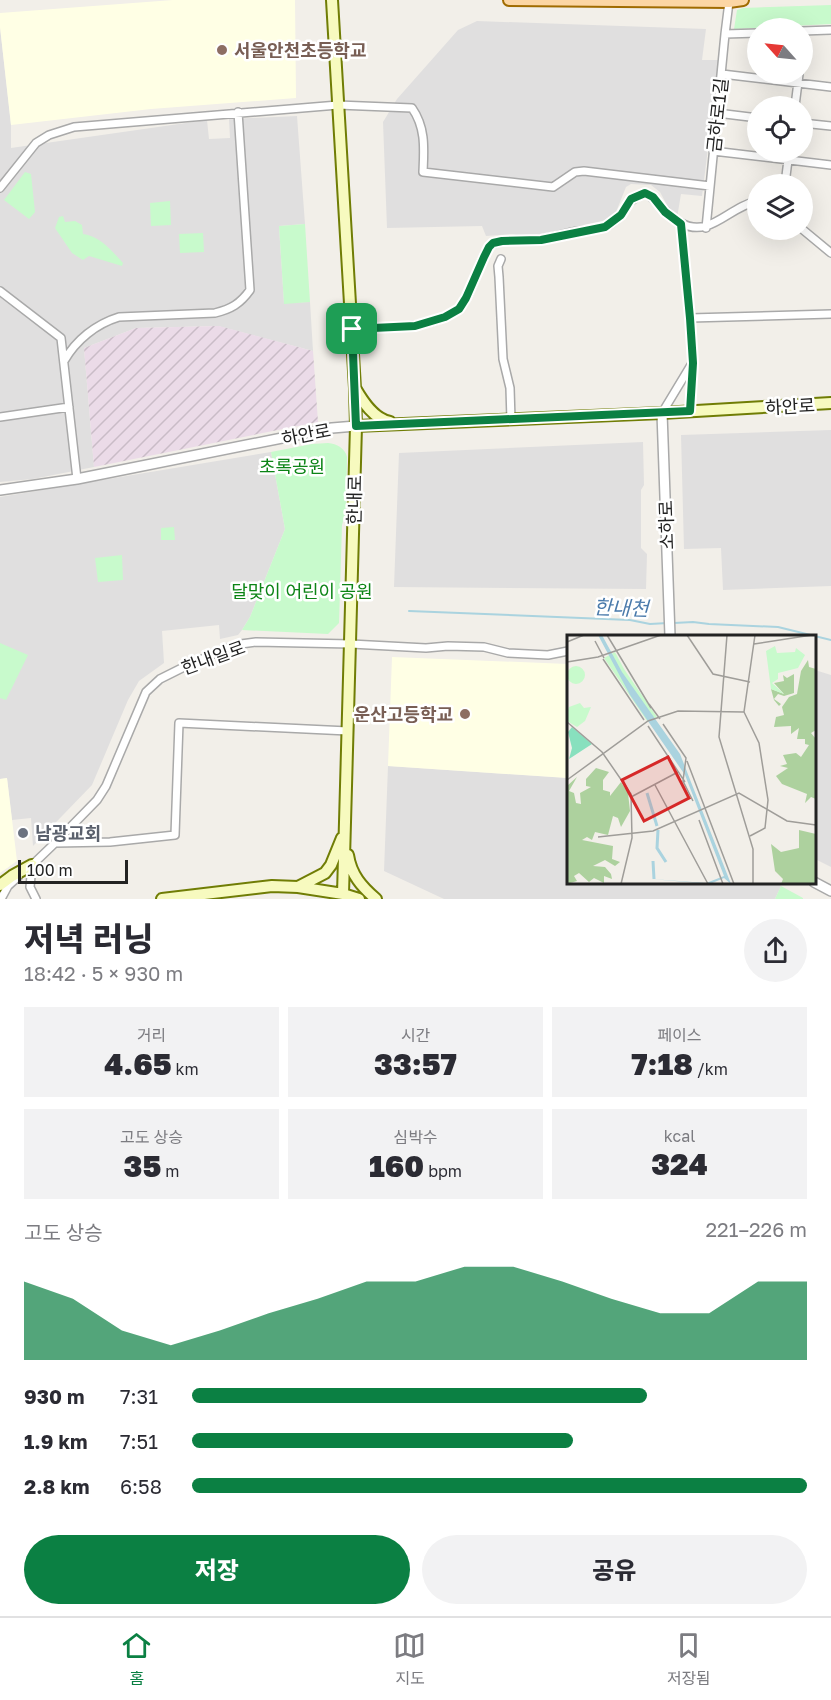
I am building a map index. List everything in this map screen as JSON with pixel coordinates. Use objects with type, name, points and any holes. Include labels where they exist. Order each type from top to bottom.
[{"type":"main road","name":"한내로","points":[[332,0],[356,426],[343,894]]},
{"type":"main road","points":[[509,0],[743,0]]},
{"type":"main road","points":[[355,388],[377,416],[384,421],[402,424]]},
{"type":"main road","name":"하안로","points":[[356,426],[831,404]]},
{"type":"main road","points":[[298,887],[325,873],[331,865],[345,832]]},
{"type":"main road","points":[[345,832],[348,860],[355,877],[362,888],[376,899]]},
{"type":"main road","points":[[0,885],[32,865]]},
{"type":"main road","points":[[162,899],[272,886],[298,887],[343,894],[359,899]]},
{"type":"street","name":"금하로1길","points":[[706,228],[729,1]]},
{"type":"street","points":[[813,31],[831,30]]},
{"type":"street","points":[[725,34],[747,33]]},
{"type":"street","points":[[722,74],[747,75]]},
{"type":"street","points":[[806,84],[831,87]]},
{"type":"street","points":[[0,188],[36,143],[49,135],[74,127],[338,105],[411,108],[418,117],[424,139],[423,172],[553,187],[575,172],[584,171],[710,186]]},
{"type":"street","points":[[64,361],[77,342],[108,320],[119,317],[215,314],[242,302],[250,290],[238,112]]},
{"type":"street","points":[[717,113],[747,117]]},
{"type":"street","points":[[813,124],[831,126]]},
{"type":"street","points":[[713,151],[747,155]]},
{"type":"street","points":[[805,162],[831,165]]},
{"type":"street","points":[[352,329],[415,326],[445,317],[459,309],[493,243],[541,240],[605,227],[621,215],[631,199],[637,195],[645,193],[653,197],[665,212],[681,224],[691,227],[706,228],[741,205],[747,204]]},
{"type":"street","points":[[681,224],[693,363],[690,411]]},
{"type":"street","points":[[813,238],[831,253]]},
{"type":"street","points":[[501,259],[498,266],[503,359],[510,388],[511,420]]},
{"type":"street","points":[[0,291],[61,338],[76,479]]},
{"type":"street","points":[[690,318],[831,314]]},
{"type":"street","points":[[662,413],[693,363]]},
{"type":"street","points":[[0,417],[69,407]]},
{"type":"street","name":"소하로","points":[[662,413],[670,635]]},
{"type":"street","name":"하안로","points":[[0,490],[76,479],[332,428],[356,426]]},
{"type":"street","name":"한내일로","points":[[1,899],[8,886],[97,800],[106,786],[146,692],[160,679],[209,656],[241,644],[256,642],[426,648],[484,647],[508,653],[548,655],[567,651]]},
{"type":"street","points":[[55,843],[110,842],[175,835],[179,723],[348,731]]},
{"type":"street","points":[[32,865],[30,887],[36,899]]},
{"type":"street","points":[[816,883],[831,891]]},
{"type":"shaded area","points":[[173,0],[295,0],[296,98],[151,109],[11,125],[0,13]]},
{"type":"shaded area","points":[[477,21],[706,29],[702,60],[719,60],[702,196],[681,194],[677,218],[660,192],[651,185],[631,184],[626,187],[616,212],[607,220],[526,237],[512,234],[486,236],[482,226],[387,228],[383,122],[397,99],[458,30]]},
{"type":"shaded area","points":[[0,27],[11,125],[11,148],[207,120],[209,139],[230,138],[229,119],[297,116],[305,224],[279,226],[284,303],[310,302],[313,351],[218,326],[136,328],[84,348],[94,467],[33,479],[0,482]]},
{"type":"shaded area","points":[[219,326],[313,351],[318,422],[94,467],[84,348],[136,328]]},
{"type":"shaded area","points":[[831,430],[831,586],[723,590],[721,548],[684,549],[681,435]]},
{"type":"shaded area","points":[[643,442],[644,485],[641,490],[641,548],[647,554],[646,589],[394,587],[399,453]]},
{"type":"shaded area","points":[[271,452],[285,529],[250,617],[238,635],[220,639],[219,625],[162,631],[164,663],[139,681],[128,700],[92,785],[33,846],[31,818],[12,820],[7,778],[0,779],[0,497]]},
{"type":"shaded area","name":"운산고등학교","points":[[392,657],[567,664],[567,778],[388,766]]},
{"type":"shaded area","points":[[816,670],[831,675],[831,867],[816,860]]},
{"type":"shaded area","points":[[388,766],[567,778],[567,884],[779,884],[781,886],[775,899],[444,899],[384,871]]},
{"type":"shaded area","points":[[7,778],[17,861],[0,873],[0,779]]},
{"type":"green space","points":[[831,5],[831,24],[813,25],[813,18],[747,18],[747,28],[734,29],[737,10]]},
{"type":"green space","points":[[25,172],[31,174],[35,212],[29,219],[4,200]]},
{"type":"green space","points":[[170,201],[171,225],[151,226],[150,203]]},
{"type":"green space","points":[[63,216],[65,222],[75,221],[82,225],[83,234],[105,245],[123,263],[122,266],[89,256],[83,260],[72,253],[55,228],[59,217]]},
{"type":"green space","points":[[305,224],[310,302],[284,304],[279,226]]},
{"type":"green space","points":[[203,233],[204,252],[180,253],[179,234]]},
{"type":"green space","name":"달맞이 어린이 공원","points":[[328,443],[340,447],[347,457],[339,623],[328,634],[242,630],[250,617],[285,529],[271,452]]},
{"type":"green space","points":[[174,527],[175,540],[161,540],[161,528]]},
{"type":"green space","points":[[122,555],[123,580],[98,582],[95,558]]},
{"type":"green space","points":[[0,643],[28,655],[6,700],[0,698]]},
{"type":"green space","points":[[781,886],[803,898],[803,899],[775,899]]},
{"type":"waterway","name":"한내천","points":[[409,611],[630,620],[650,624],[668,623]]},
{"type":"waterway","name":"한내천","points":[[674,623],[778,627],[811,635]]},
{"type":"waterway","name":"한내천","points":[[816,636],[831,640]]},
{"type":"place","name":"서울안천초등학교","points":[[222,50]]},
{"type":"place","name":"운산고등학교","points":[[465,714]]},
{"type":"place","name":"남광교회","points":[[23,833]]},
{"type":"route","points":[[645,193],[653,197],[665,212],[681,224],[693,363],[690,411],[356,426],[352,329],[415,326],[445,317],[459,309],[493,243],[541,240],[605,227],[621,215],[631,199],[645,193]]},
{"type":"park label","name":"초록공원","points":[[292,466]]}]
